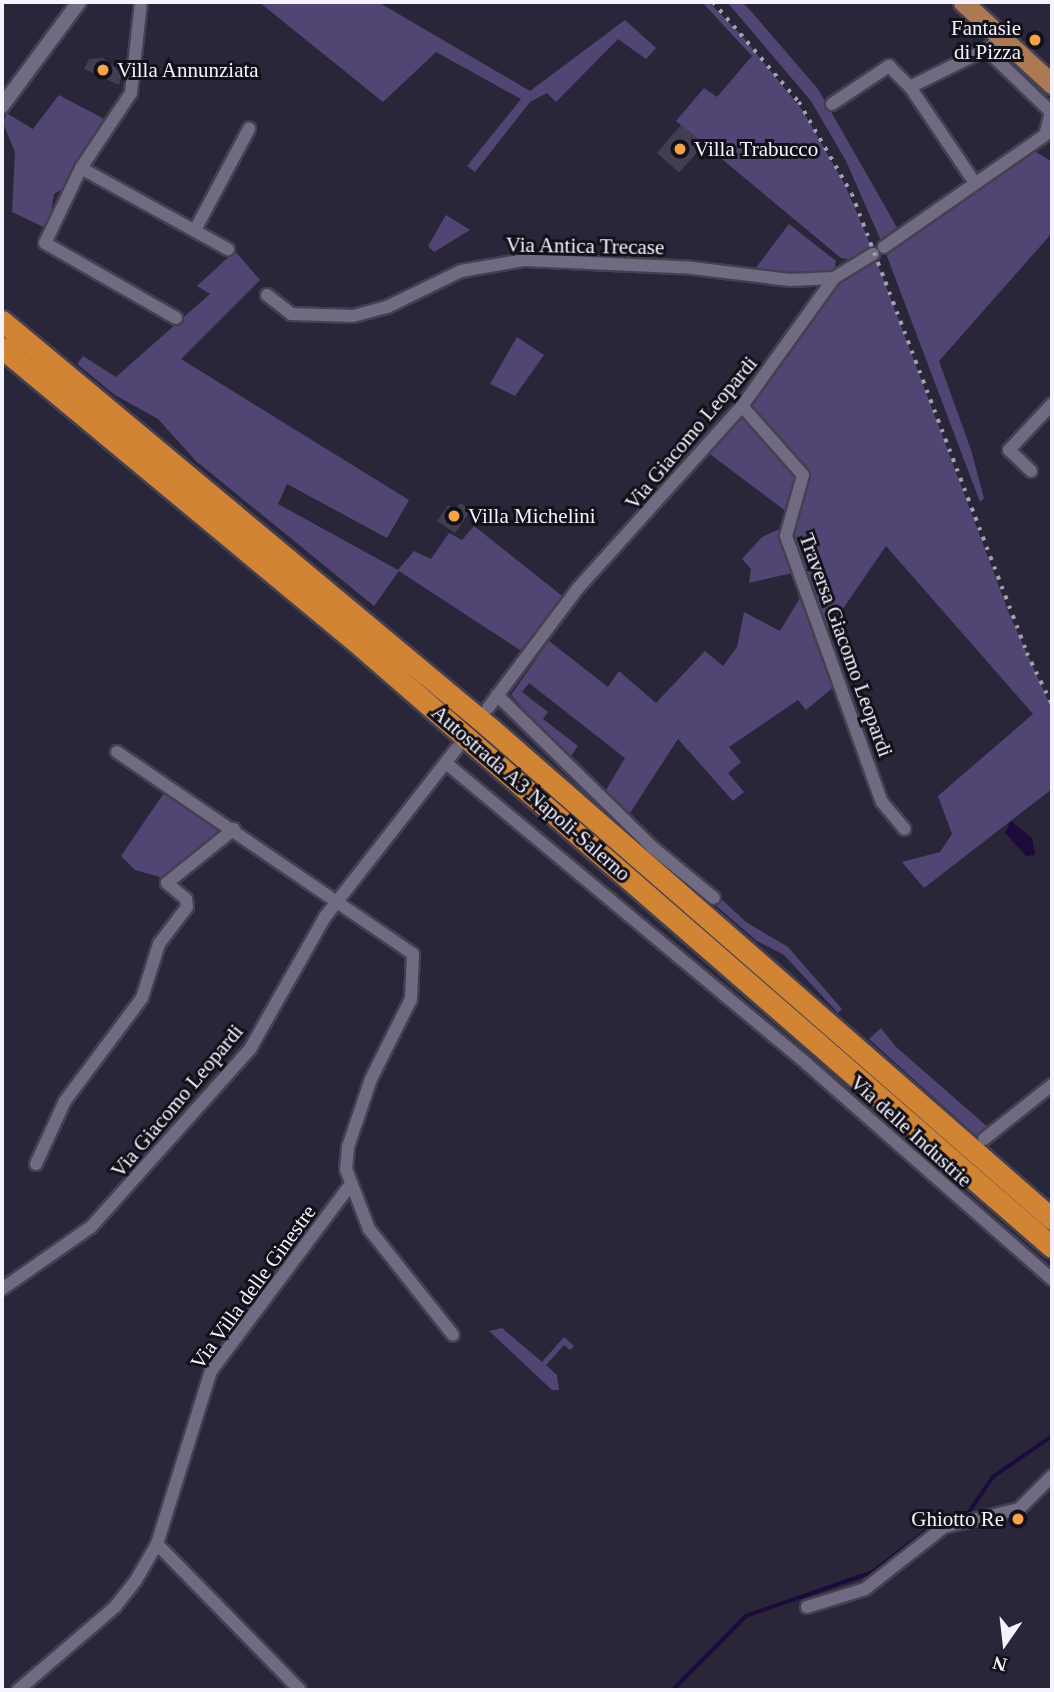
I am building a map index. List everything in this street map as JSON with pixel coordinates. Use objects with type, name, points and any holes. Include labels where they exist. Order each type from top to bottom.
[{"type":"highway","name":"Autostrada A3 Napoli-Salerno","points":[[2,321],[489,727],[1052,1219]]},
{"type":"highway","name":"Autostrada A3 Napoli-Salerno","points":[[2,348],[362,647],[1052,1247]]},
{"type":"main road","points":[[963,2],[996,41],[1052,84]]},
{"type":"street","points":[[2,106],[79,2]]},
{"type":"street","points":[[141,2],[131,93],[81,168],[45,243],[176,318]]},
{"type":"street","points":[[910,87],[996,41]]},
{"type":"street","name":"Via Giacomo Leopardi","points":[[488,708],[579,587],[743,406],[834,278],[1019,157],[1052,122],[1051,112],[995,58],[996,41]]},
{"type":"street","points":[[832,104],[889,66],[910,87],[971,177]]},
{"type":"street","points":[[195,230],[249,129]]},
{"type":"street","points":[[81,168],[228,250]]},
{"type":"street","name":"Via Antica Trecase","points":[[267,295],[291,314],[353,316],[387,307],[461,271],[525,260],[692,268],[790,281],[834,278]]},
{"type":"street","points":[[1031,471],[1009,450],[1052,404]]},
{"type":"street","name":"Traversa Giacomo Leopardi","points":[[743,406],[803,475],[786,536],[882,802],[905,830]]},
{"type":"street","points":[[497,695],[652,847],[714,898]]},
{"type":"street","name":"Via Giacomo Leopardi","points":[[2,1289],[91,1227],[250,1049],[339,899],[457,748]]},
{"type":"street","points":[[117,752],[409,948],[415,961],[411,999],[383,1048],[348,1147],[351,1184],[369,1229],[453,1335]]},
{"type":"street","name":"Via delle Industrie","points":[[446,763],[745,1012],[1052,1279]]},
{"type":"street","points":[[36,1164],[65,1101],[142,998],[159,944],[187,907],[186,899],[167,883],[234,829]]},
{"type":"street","points":[[984,1139],[1052,1085]]},
{"type":"street","name":"Via Villa delle Ginestre","points":[[18,1690],[115,1607],[157,1544],[211,1371],[351,1184]]},
{"type":"street","points":[[807,1607],[865,1589],[944,1527],[1019,1509],[1052,1476]]},
{"type":"street","points":[[157,1544],[300,1690]]},
{"type":"shaded area","points":[[259,2],[378,2],[530,91],[625,20],[656,48],[646,59],[618,39],[556,102],[547,93],[530,102],[475,172],[467,166],[521,99],[436,52],[383,102]]},
{"type":"shaded area","points":[[702,2],[709,2],[743,37],[803,111],[845,185],[873,251],[855,260],[841,258],[676,121],[704,88],[717,97],[752,56]]},
{"type":"shaded area","points":[[727,2],[742,2],[818,89],[899,231],[882,243],[846,161],[811,101]]},
{"type":"shaded area","points":[[59,95],[106,120],[67,186],[54,194],[48,229],[12,212],[15,152],[3,123],[6,113],[33,129]]},
{"type":"shaded area","points":[[1033,150],[1052,162],[1052,233],[939,361],[971,450],[984,498],[980,502],[885,251]]},
{"type":"shaded area","points":[[446,215],[470,230],[434,252],[428,246]]},
{"type":"shaded area","points":[[789,224],[836,261],[834,273],[815,277],[752,273]]},
{"type":"shaded area","points":[[235,251],[260,280],[181,359],[409,500],[387,538],[287,484],[278,504],[398,570],[414,551],[431,559],[449,533],[462,540],[474,526],[566,599],[520,650],[399,571],[374,606],[196,461],[158,419],[115,395],[77,364],[83,356],[116,377],[210,294],[197,286]]},
{"type":"shaded area","points":[[875,257],[1010,616],[1052,709],[1052,789],[924,888],[902,862],[940,852],[952,834],[938,796],[1033,714],[886,546],[827,632],[789,538],[807,470],[747,406],[838,281]]},
{"type":"shaded area","points":[[517,337],[544,355],[515,396],[490,384]]},
{"type":"shaded area","points":[[741,412],[800,474],[787,512],[706,451]]},
{"type":"shaded area","points":[[782,528],[796,572],[749,583],[751,569],[742,559],[762,537]]},
{"type":"shaded area","points":[[803,593],[836,685],[806,710],[798,700],[729,747],[741,762],[728,773],[744,792],[733,801],[678,739],[630,813],[606,790],[625,758],[529,683],[522,692],[548,712],[543,719],[578,746],[569,759],[511,695],[549,641],[608,687],[619,671],[656,703],[705,651],[723,666],[737,647],[744,612],[780,631]]},
{"type":"shaded area","points":[[164,793],[223,831],[167,879],[135,870],[121,856]]},
{"type":"shaded area","points":[[1011,821],[1032,838],[1035,855],[1026,856],[1005,833]]},
{"type":"shaded area","points":[[718,896],[746,922],[788,947],[842,1009],[838,1013],[784,955],[757,941],[714,904]]},
{"type":"shaded area","points":[[881,1028],[895,1046],[990,1129],[979,1138],[869,1039]]},
{"type":"shaded area","points":[[502,1328],[542,1362],[564,1337],[574,1346],[570,1350],[564,1345],[546,1365],[557,1375],[559,1390],[552,1390],[489,1331]]},
{"type":"building","name":"Villa Annunziata","points":[[103,58],[122,73],[119,85],[84,69],[89,59]]},
{"type":"building","name":"Villa Trabucco","points":[[681,125],[704,145],[679,173],[657,153]]},
{"type":"building","name":"Villa Michelini","points":[[460,503],[471,510],[455,533],[437,521],[448,505],[455,510]]},
{"type":"waterway","points":[[673,1690],[746,1616],[873,1572],[929,1529],[969,1512],[993,1477],[1052,1436]]},
{"type":"railway","points":[[713,2],[799,102],[852,194],[1027,653],[1052,704]]},
{"type":"place","name":"Fantasie di Pizza","points":[[1035,40]]},
{"type":"place","name":"Villa Annunziata","points":[[103,70]]},
{"type":"place","name":"Villa Trabucco","points":[[680,149]]},
{"type":"place","name":"Villa Michelini","points":[[454,516]]},
{"type":"place","name":"Ghiotto Re","points":[[1018,1519]]}]
